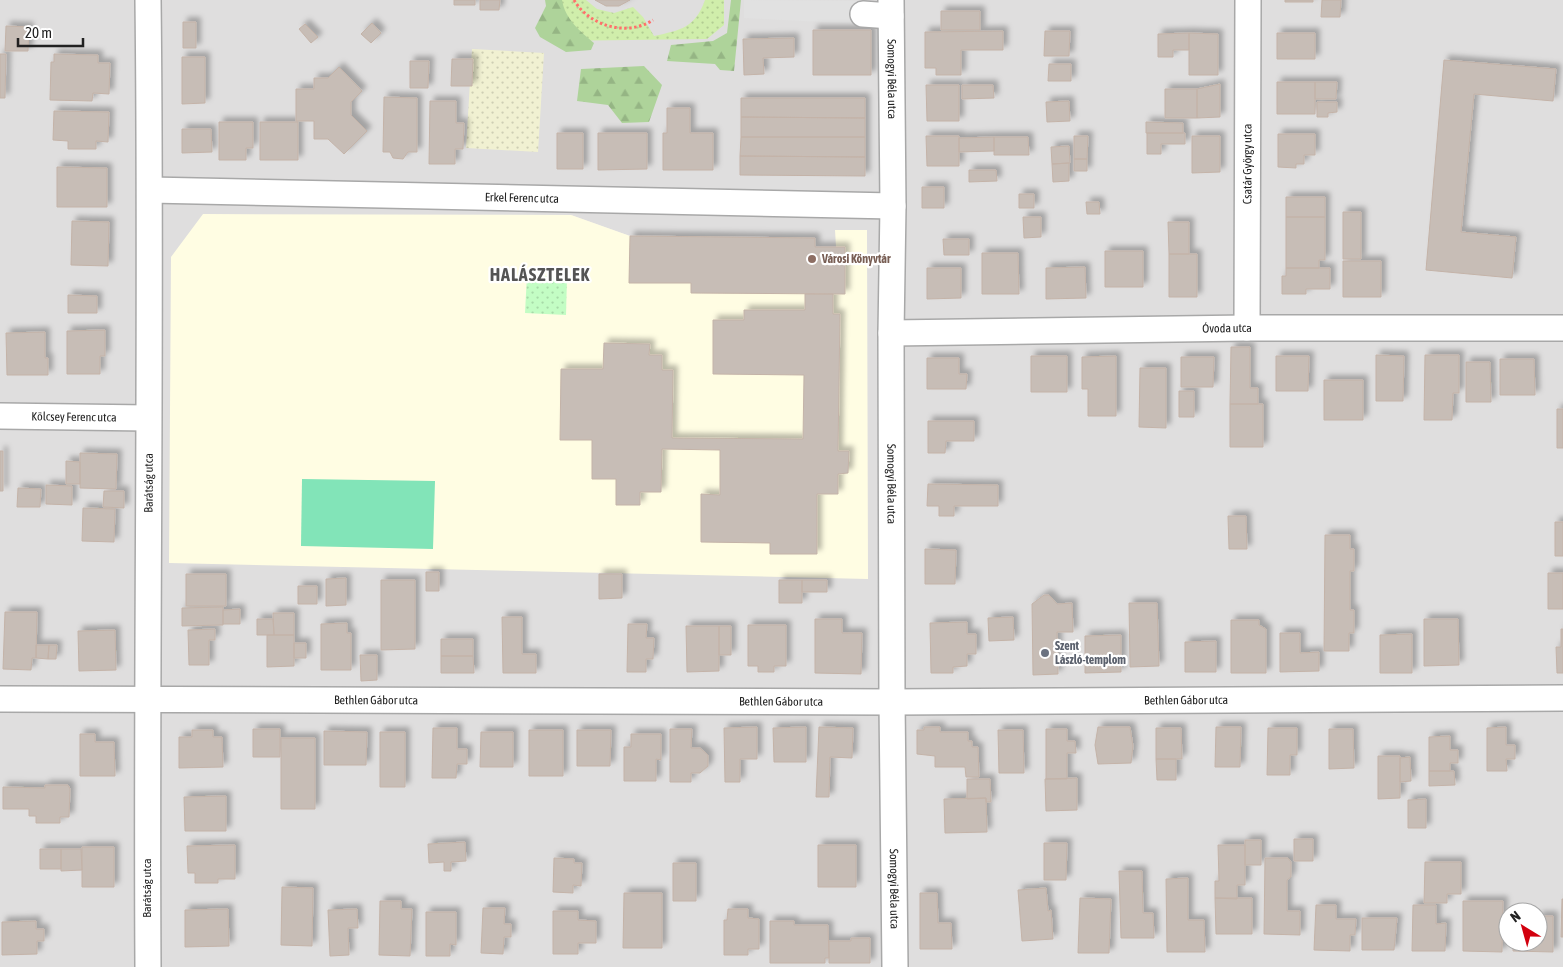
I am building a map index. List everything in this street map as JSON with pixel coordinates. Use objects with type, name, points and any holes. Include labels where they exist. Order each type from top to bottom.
[{"type":"street","name":"Barátság utca","points":[[148,0],[150,190],[147,699],[148,967]]},
{"type":"street","name":"Csatár György utca","points":[[1247,328],[1248,0]]},
{"type":"street","points":[[863,14],[891,8]]},
{"type":"street","name":"Somogyi Béla utca","points":[[891,8],[894,206],[891,333],[895,967]]},
{"type":"street","name":"Erkel Ferenc utca","points":[[150,190],[894,206]]},
{"type":"street","name":"Óvoda utca","points":[[891,333],[1247,328],[1563,328]]},
{"type":"street","name":"Kölcsey Ferenc utca","points":[[0,416],[148,418]]},
{"type":"street","name":"Bethlen Gábor utca","points":[[0,699],[892,702],[1563,698]]},
{"type":"path","points":[[574,0],[579,9],[597,22],[610,26],[625,29],[653,20]]},
{"type":"shaded area","points":[[0,0],[1563,0],[1563,967],[0,967]],"holes":[[[571,215],[630,236],[815,238],[815,247],[836,247],[836,230],[868,579]]]},
{"type":"shaded area","points":[[744,0],[864,1],[863,24],[744,18]]},
{"type":"shaded area","points":[[203,214],[571,215],[630,236],[815,238],[815,247],[836,247],[835,230],[867,230],[868,579],[169,563],[171,257]]},
{"type":"green space","points":[[545,0],[562,0],[570,19],[594,43],[591,50],[566,52],[540,37],[535,28],[546,6]]},
{"type":"green space","points":[[554,0],[586,0],[597,9],[614,13],[633,7],[643,17],[654,36],[672,32],[692,22],[697,17],[705,0],[724,0],[724,25],[707,39],[553,41]]},
{"type":"green space","points":[[731,0],[741,0],[734,71],[720,70],[715,64],[667,61],[671,45],[713,41],[727,33]]},
{"type":"green space","points":[[472,49],[544,53],[538,152],[466,148]]},
{"type":"green space","points":[[644,66],[662,85],[649,122],[622,123],[608,105],[577,101],[581,69]]},
{"type":"green space","points":[[527,275],[567,277],[566,315],[525,313]]},
{"type":"green space","points":[[302,479],[435,481],[433,549],[301,546]]},
{"type":"building","points":[[454,0],[475,0],[475,5],[454,5]]},
{"type":"building","points":[[480,0],[500,0],[499,10],[480,10]]},
{"type":"building","points":[[595,0],[630,0],[619,6],[606,6]]},
{"type":"building","points":[[1285,0],[1313,0],[1313,2],[1285,2]]},
{"type":"building","points":[[1322,0],[1341,0],[1340,17],[1321,17]]},
{"type":"building","points":[[941,11],[980,11],[980,30],[941,30]]},
{"type":"building","points":[[183,22],[196,22],[196,48],[183,48]]},
{"type":"building","points":[[372,23],[381,33],[371,43],[361,34]]},
{"type":"building","points":[[305,24],[318,37],[311,43],[299,29]]},
{"type":"building","points":[[6,26],[29,27],[28,51],[5,51]]},
{"type":"building","points":[[813,30],[871,30],[871,75],[813,75]]},
{"type":"building","points":[[1003,31],[1003,50],[961,50],[961,75],[936,75],[936,68],[925,68],[925,32]]},
{"type":"building","points":[[1045,31],[1070,31],[1069,56],[1044,56]]},
{"type":"building","points":[[1189,33],[1189,50],[1173,50],[1173,57],[1158,57],[1158,34]]},
{"type":"building","points":[[1189,33],[1218,34],[1218,75],[1189,75]]},
{"type":"building","points":[[1277,33],[1315,33],[1315,59],[1277,59]]},
{"type":"building","points":[[794,38],[794,57],[763,58],[764,74],[744,75],[743,39]]},
{"type":"building","points":[[0,54],[6,54],[5,98],[0,98]]},
{"type":"building","points":[[54,54],[98,55],[98,63],[110,63],[109,94],[93,93],[92,101],[50,100],[51,62],[54,62]]},
{"type":"building","points":[[182,57],[205,57],[205,103],[182,104]]},
{"type":"building","points":[[452,59],[473,59],[472,86],[451,86]]},
{"type":"building","points":[[1444,60],[1556,69],[1553,101],[1474,94],[1461,232],[1516,237],[1512,278],[1426,270]]},
{"type":"building","points":[[410,61],[429,61],[428,88],[410,88]]},
{"type":"building","points":[[1049,64],[1071,64],[1071,81],[1048,81]]},
{"type":"building","points":[[339,67],[362,91],[351,102],[351,115],[367,131],[344,154],[328,139],[314,139],[314,121],[296,121],[296,89],[314,89],[314,78],[328,78]]},
{"type":"building","points":[[1277,82],[1315,82],[1315,114],[1277,114]]},
{"type":"building","points":[[1315,82],[1337,82],[1336,99],[1315,99]]},
{"type":"building","points":[[1220,84],[1220,117],[1197,118],[1197,89]]},
{"type":"building","points":[[926,85],[959,85],[959,121],[927,121]]},
{"type":"building","points":[[962,85],[993,85],[994,98],[962,99]]},
{"type":"building","points":[[1165,89],[1197,89],[1197,118],[1165,118]]},
{"type":"building","points":[[384,97],[417,98],[417,152],[408,152],[403,159],[393,158],[390,152],[383,152]]},
{"type":"building","points":[[741,98],[865,98],[865,118],[741,117]]},
{"type":"building","points":[[430,101],[456,101],[456,123],[464,123],[463,149],[455,149],[455,164],[429,164]]},
{"type":"building","points":[[1069,101],[1070,121],[1047,122],[1046,102]]},
{"type":"building","points":[[1317,102],[1337,102],[1337,112],[1328,113],[1328,117],[1317,117]]},
{"type":"building","points":[[667,108],[690,108],[690,133],[713,133],[713,170],[663,170],[663,133],[667,133]]},
{"type":"building","points":[[54,111],[109,112],[108,142],[96,141],[96,149],[68,149],[68,141],[53,140]]},
{"type":"building","points":[[741,117],[865,118],[865,137],[741,137]]},
{"type":"building","points":[[219,122],[253,122],[253,148],[246,148],[246,160],[219,160]]},
{"type":"building","points":[[260,122],[298,122],[298,160],[260,160]]},
{"type":"building","points":[[1146,122],[1183,123],[1183,133],[1146,133]]},
{"type":"building","points":[[182,129],[211,129],[212,152],[182,153]]},
{"type":"building","points":[[557,133],[583,133],[583,169],[557,169]]},
{"type":"building","points":[[598,133],[647,133],[647,169],[598,170]]},
{"type":"building","points":[[1147,133],[1185,133],[1185,144],[1161,144],[1161,154],[1147,154]]},
{"type":"building","points":[[1278,134],[1315,134],[1315,155],[1304,155],[1304,164],[1296,164],[1296,168],[1278,167]]},
{"type":"building","points":[[926,136],[959,136],[959,166],[927,166]]},
{"type":"building","points":[[1074,136],[1088,136],[1087,159],[1074,159]]},
{"type":"building","points":[[1192,136],[1220,136],[1220,172],[1192,173]]},
{"type":"building","points":[[741,137],[865,137],[865,157],[740,156]]},
{"type":"building","points":[[994,137],[1028,137],[1029,155],[994,155]]},
{"type":"building","points":[[994,137],[994,151],[959,152],[959,138]]},
{"type":"building","points":[[1069,146],[1070,163],[1052,164],[1051,147]]},
{"type":"building","points":[[740,156],[865,157],[865,176],[740,175]]},
{"type":"building","points":[[1074,159],[1087,159],[1087,171],[1074,171]]},
{"type":"building","points":[[1069,163],[1069,181],[1053,182],[1052,164]]},
{"type":"building","points":[[57,167],[107,168],[107,207],[57,207]]},
{"type":"building","points":[[969,170],[996,170],[997,181],[969,182]]},
{"type":"building","points":[[922,187],[944,187],[944,208],[922,208]]},
{"type":"building","points":[[1019,194],[1034,194],[1034,208],[1019,208]]},
{"type":"building","points":[[1286,197],[1325,197],[1325,217],[1286,217]]},
{"type":"building","points":[[1086,202],[1099,202],[1100,214],[1087,214]]},
{"type":"building","points":[[1343,212],[1361,212],[1361,259],[1343,259]]},
{"type":"building","points":[[1023,217],[1041,217],[1041,237],[1024,238]]},
{"type":"building","points":[[1286,217],[1325,217],[1325,260],[1319,260],[1319,268],[1286,268]]},
{"type":"building","points":[[72,221],[109,222],[108,266],[71,265]]},
{"type":"building","points":[[1168,222],[1189,222],[1189,254],[1169,254]]},
{"type":"building","points":[[630,236],[815,238],[815,247],[845,247],[845,294],[691,293],[691,283],[629,283]]},
{"type":"building","points":[[943,239],[969,239],[969,255],[944,255]]},
{"type":"building","points":[[1105,251],[1143,251],[1143,287],[1105,287]]},
{"type":"building","points":[[982,253],[1018,253],[1019,294],[982,294]]},
{"type":"building","points":[[1169,254],[1197,254],[1197,297],[1169,297]]},
{"type":"building","points":[[1343,261],[1381,261],[1381,297],[1343,297]]},
{"type":"building","points":[[1085,267],[1086,298],[1046,299],[1046,268]]},
{"type":"building","points":[[927,268],[961,268],[961,298],[927,299]]},
{"type":"building","points":[[1286,268],[1330,268],[1330,289],[1306,289],[1306,294],[1282,294],[1282,276],[1286,276]]},
{"type":"building","points":[[805,294],[833,294],[833,314],[840,314],[838,451],[849,451],[848,473],[838,474],[838,494],[817,494],[817,554],[770,554],[770,543],[701,542],[701,494],[720,495],[720,450],[662,449],[661,492],[640,492],[640,505],[616,505],[616,479],[592,479],[592,440],[560,440],[561,369],[603,369],[604,343],[650,344],[649,355],[662,355],[662,370],[673,370],[672,438],[803,439],[804,375],[713,374],[713,320],[744,320],[744,310],[805,310]]},
{"type":"building","points":[[68,295],[97,296],[97,313],[68,313]]},
{"type":"building","points":[[105,330],[105,356],[100,356],[100,374],[67,374],[67,331]]},
{"type":"building","points":[[45,332],[45,358],[48,358],[48,375],[7,375],[6,333]]},
{"type":"building","points":[[1231,347],[1250,347],[1250,388],[1258,388],[1258,404],[1230,404]]},
{"type":"building","points":[[1376,355],[1404,356],[1403,401],[1376,401]]},
{"type":"building","points":[[1425,355],[1459,355],[1459,393],[1453,393],[1452,420],[1424,420]]},
{"type":"building","points":[[1031,356],[1067,356],[1067,392],[1031,392]]},
{"type":"building","points":[[1116,356],[1116,416],[1088,416],[1088,389],[1082,389],[1082,357]]},
{"type":"building","points":[[1276,356],[1309,356],[1308,391],[1276,391]]},
{"type":"building","points":[[1181,357],[1214,357],[1213,387],[1181,387]]},
{"type":"building","points":[[927,358],[959,358],[959,374],[967,374],[966,389],[927,389]]},
{"type":"building","points":[[1500,359],[1534,359],[1535,395],[1500,395]]},
{"type":"building","points":[[1466,362],[1490,362],[1491,402],[1466,402]]},
{"type":"building","points":[[1140,368],[1166,368],[1166,428],[1139,427]]},
{"type":"building","points":[[1324,380],[1363,380],[1363,420],[1324,420]]},
{"type":"building","points":[[1179,391],[1194,391],[1194,417],[1179,417]]},
{"type":"building","points":[[1230,404],[1263,404],[1263,447],[1230,447]]},
{"type":"building","points":[[1557,409],[1563,409],[1563,448],[1557,448]]},
{"type":"building","points":[[928,421],[974,421],[974,441],[946,441],[945,453],[928,453]]},
{"type":"building","points":[[0,451],[3,451],[3,491],[0,491]]},
{"type":"building","points":[[80,453],[117,454],[116,489],[80,488]]},
{"type":"building","points":[[66,461],[80,462],[80,484],[66,484]]},
{"type":"building","points":[[928,484],[998,485],[998,506],[954,506],[954,516],[939,516],[939,506],[927,506]]},
{"type":"building","points":[[46,485],[72,486],[72,505],[46,504]]},
{"type":"building","points":[[18,488],[41,489],[40,507],[17,507]]},
{"type":"building","points":[[104,491],[124,491],[124,508],[103,507]]},
{"type":"building","points":[[83,508],[115,509],[114,542],[82,541]]},
{"type":"building","points":[[1228,516],[1246,516],[1247,549],[1229,549]]},
{"type":"building","points":[[1555,522],[1563,522],[1563,556],[1555,556]]},
{"type":"building","points":[[1325,535],[1350,535],[1350,549],[1354,549],[1354,571],[1350,571],[1350,610],[1354,610],[1354,633],[1349,633],[1349,651],[1324,651]]},
{"type":"building","points":[[925,549],[956,550],[955,584],[925,584]]},
{"type":"building","points":[[426,572],[439,572],[439,591],[426,591]]},
{"type":"building","points":[[1548,573],[1563,573],[1563,609],[1548,609]]},
{"type":"building","points":[[186,574],[226,574],[226,606],[186,606]]},
{"type":"building","points":[[599,574],[622,574],[622,598],[599,599]]},
{"type":"building","points":[[346,578],[346,605],[326,606],[326,579]]},
{"type":"building","points":[[381,580],[415,580],[415,649],[381,650]]},
{"type":"building","points":[[779,580],[802,580],[802,603],[779,603]]},
{"type":"building","points":[[802,580],[827,580],[827,592],[802,592]]},
{"type":"building","points":[[298,586],[317,586],[317,604],[298,604]]},
{"type":"building","name":"Szent László-templom","points":[[1044,595],[1049,595],[1057,604],[1072,603],[1073,632],[1057,632],[1058,674],[1033,675],[1032,604]]},
{"type":"building","points":[[1129,603],[1157,603],[1159,666],[1130,667]]},
{"type":"building","points":[[223,607],[223,625],[182,626],[182,608]]},
{"type":"building","points":[[240,609],[240,624],[223,624],[223,610]]},
{"type":"building","points":[[5,612],[37,612],[36,658],[32,658],[31,670],[3,669]]},
{"type":"building","points":[[273,613],[294,613],[294,635],[274,635]]},
{"type":"building","points":[[502,617],[522,617],[522,654],[536,654],[536,673],[503,673]]},
{"type":"building","points":[[1013,617],[1014,640],[989,641],[988,618]]},
{"type":"building","points":[[257,619],[273,619],[274,635],[257,635]]},
{"type":"building","points":[[815,619],[842,619],[842,633],[862,633],[861,674],[815,673]]},
{"type":"building","points":[[1424,619],[1458,619],[1459,665],[1424,666]]},
{"type":"building","points":[[1231,620],[1259,620],[1259,625],[1266,629],[1266,673],[1231,673]]},
{"type":"building","points":[[967,622],[967,634],[976,634],[976,654],[967,654],[967,666],[953,667],[953,673],[931,673],[930,623]]},
{"type":"building","points":[[347,623],[347,633],[351,633],[351,670],[321,670],[321,624]]},
{"type":"building","points":[[628,624],[647,624],[646,638],[654,638],[653,659],[646,659],[646,672],[627,672]]},
{"type":"building","points":[[748,625],[786,625],[786,666],[774,666],[774,672],[758,672],[758,666],[748,666]]},
{"type":"building","points":[[686,626],[719,626],[719,671],[687,672]]},
{"type":"building","points":[[719,626],[731,626],[731,655],[719,655]]},
{"type":"building","points":[[215,629],[215,640],[209,640],[209,665],[189,665],[188,630]]},
{"type":"building","points":[[1561,629],[1563,629],[1563,673],[1557,673],[1556,647],[1561,647]]},
{"type":"building","points":[[115,630],[116,670],[79,671],[78,631]]},
{"type":"building","points":[[1280,633],[1300,633],[1300,653],[1319,652],[1319,671],[1280,672]]},
{"type":"building","points":[[1412,634],[1412,673],[1380,673],[1380,635]]},
{"type":"building","points":[[267,635],[294,635],[294,666],[267,667]]},
{"type":"building","points":[[1121,635],[1121,672],[1085,673],[1085,636]]},
{"type":"building","points":[[441,639],[473,639],[473,656],[441,656]]},
{"type":"building","points":[[1216,641],[1216,672],[1185,672],[1185,642]]},
{"type":"building","points":[[294,643],[306,643],[306,658],[294,658]]},
{"type":"building","points":[[36,645],[49,645],[48,659],[36,658]]},
{"type":"building","points":[[49,645],[57,645],[56,659],[48,659]]},
{"type":"building","points":[[360,655],[377,655],[377,680],[361,681]]},
{"type":"building","points":[[441,656],[473,656],[474,673],[441,673]]},
{"type":"building","points":[[757,727],[757,759],[740,759],[740,782],[725,782],[724,728]]},
{"type":"building","points":[[806,727],[806,762],[774,762],[773,728]]},
{"type":"building","points":[[819,727],[853,728],[852,758],[830,757],[829,797],[816,797]]},
{"type":"building","points":[[924,727],[940,727],[940,732],[968,732],[968,741],[972,741],[972,747],[978,747],[979,777],[966,777],[965,767],[935,767],[935,756],[917,754],[917,730],[924,730]]},
{"type":"building","points":[[1098,727],[1130,727],[1133,746],[1131,763],[1098,764],[1095,745]]},
{"type":"building","points":[[1216,727],[1241,727],[1240,767],[1215,767]]},
{"type":"building","points":[[1506,727],[1506,745],[1515,745],[1515,759],[1506,759],[1507,771],[1487,771],[1487,728]]},
{"type":"building","points":[[433,728],[457,728],[457,749],[467,749],[467,764],[457,764],[456,778],[432,778]]},
{"type":"building","points":[[1156,728],[1181,728],[1182,759],[1156,759]]},
{"type":"building","points":[[1268,728],[1297,728],[1297,755],[1290,755],[1290,775],[1267,775]]},
{"type":"building","points":[[253,729],[280,729],[280,757],[253,757]]},
{"type":"building","points":[[670,729],[692,729],[691,748],[700,748],[708,755],[708,766],[700,773],[691,773],[691,782],[670,782]]},
{"type":"building","points":[[1046,729],[1067,729],[1067,741],[1075,741],[1076,753],[1067,753],[1067,779],[1046,779]]},
{"type":"building","points":[[1329,729],[1353,729],[1354,768],[1329,769]]},
{"type":"building","points":[[192,730],[213,730],[213,737],[222,737],[223,767],[179,768],[179,737],[192,737]]},
{"type":"building","points":[[529,730],[563,730],[563,776],[529,776]]},
{"type":"building","points":[[577,730],[611,730],[610,766],[577,766]]},
{"type":"building","points":[[998,730],[1023,730],[1024,773],[999,773]]},
{"type":"building","points":[[324,731],[367,732],[366,765],[324,765]]},
{"type":"building","points":[[380,732],[405,732],[405,787],[380,787]]},
{"type":"building","points":[[481,732],[513,732],[513,767],[480,767]]},
{"type":"building","points":[[80,734],[95,734],[95,742],[114,742],[115,776],[80,776]]},
{"type":"building","points":[[631,734],[661,734],[661,760],[656,759],[656,781],[624,781],[624,747],[631,747]]},
{"type":"building","points":[[1450,736],[1450,750],[1458,750],[1458,763],[1450,763],[1450,771],[1429,771],[1429,737]]},
{"type":"building","points":[[281,738],[315,738],[315,809],[281,809]]},
{"type":"building","points":[[1378,756],[1400,756],[1400,798],[1378,799]]},
{"type":"building","points":[[1410,757],[1411,781],[1400,782],[1400,758]]},
{"type":"building","points":[[1156,759],[1176,759],[1176,780],[1157,780]]},
{"type":"building","points":[[1429,771],[1454,771],[1455,785],[1429,786]]},
{"type":"building","points":[[1077,778],[1077,810],[1046,811],[1045,779]]},
{"type":"building","points":[[967,779],[990,779],[991,802],[986,802],[986,798],[967,799]]},
{"type":"building","points":[[45,785],[68,785],[70,789],[69,817],[60,817],[60,823],[36,823],[36,816],[29,816],[29,809],[3,809],[3,787],[45,788]]},
{"type":"building","points":[[226,796],[226,831],[185,831],[184,797]]},
{"type":"building","points":[[986,798],[987,832],[945,833],[944,799]]},
{"type":"building","points":[[1426,799],[1426,828],[1408,828],[1408,800]]},
{"type":"building","points":[[1294,839],[1313,839],[1313,861],[1294,861]]},
{"type":"building","points":[[1245,840],[1261,840],[1261,865],[1245,865]]},
{"type":"building","points":[[465,842],[466,861],[451,862],[451,871],[444,871],[444,862],[429,863],[428,844]]},
{"type":"building","points":[[1044,843],[1067,843],[1066,880],[1044,880]]},
{"type":"building","points":[[235,845],[235,879],[218,879],[218,883],[195,883],[195,873],[188,873],[187,846]]},
{"type":"building","points":[[818,845],[856,845],[856,887],[818,887]]},
{"type":"building","points":[[1218,845],[1245,845],[1245,885],[1237,885],[1237,899],[1215,898],[1215,881],[1219,881]]},
{"type":"building","points":[[82,847],[114,847],[114,887],[82,887]]},
{"type":"building","points":[[40,849],[61,849],[61,869],[40,869]]},
{"type":"building","points":[[61,849],[81,849],[82,870],[61,871]]},
{"type":"building","points":[[554,858],[574,859],[574,863],[582,863],[581,886],[573,885],[573,893],[553,892]]},
{"type":"building","points":[[1265,858],[1288,858],[1291,862],[1291,877],[1287,880],[1287,911],[1300,911],[1300,935],[1264,934]]},
{"type":"building","points":[[1425,862],[1461,862],[1461,894],[1447,894],[1447,903],[1424,903]]},
{"type":"building","points":[[673,863],[696,863],[696,901],[673,901]]},
{"type":"building","points":[[1119,871],[1142,871],[1143,913],[1153,913],[1154,938],[1121,938]]},
{"type":"building","points":[[1188,878],[1188,920],[1204,920],[1205,952],[1167,952],[1166,879]]},
{"type":"building","points":[[282,887],[313,888],[312,946],[281,945]]},
{"type":"building","points":[[1046,888],[1048,911],[1051,910],[1053,939],[1022,941],[1018,890]]},
{"type":"building","points":[[624,893],[662,893],[662,948],[623,948]]},
{"type":"building","points":[[920,893],[937,893],[938,923],[951,923],[952,949],[920,949]]},
{"type":"building","points":[[1080,898],[1111,899],[1109,953],[1078,953]]},
{"type":"building","points":[[1215,898],[1252,898],[1252,934],[1216,934]]},
{"type":"building","points":[[1562,899],[1563,937],[1561,937]]},
{"type":"building","points":[[380,901],[401,901],[401,909],[412,909],[410,956],[379,955]]},
{"type":"building","points":[[1463,901],[1503,901],[1498,902],[1498,952],[1463,951]]},
{"type":"building","points":[[1316,905],[1336,905],[1336,919],[1356,919],[1355,935],[1350,935],[1350,951],[1314,950]]},
{"type":"building","points":[[1413,905],[1436,905],[1436,924],[1446,923],[1445,951],[1412,951]]},
{"type":"building","points":[[483,908],[505,908],[504,924],[511,924],[511,937],[504,937],[503,954],[481,953]]},
{"type":"building","points":[[228,909],[229,946],[185,947],[185,910]]},
{"type":"building","points":[[357,909],[358,928],[348,928],[349,955],[330,956],[328,910]]},
{"type":"building","points":[[728,909],[748,909],[748,918],[759,919],[759,949],[748,949],[748,955],[724,955],[724,920],[727,920]]},
{"type":"building","points":[[553,911],[578,911],[578,920],[596,921],[596,943],[578,943],[578,954],[553,954]]},
{"type":"building","points":[[426,912],[456,912],[456,945],[450,944],[450,956],[426,956]]},
{"type":"building","points":[[1548,916],[1553,916],[1553,952],[1548,952]]},
{"type":"building","points":[[1362,918],[1397,918],[1394,950],[1362,950]]},
{"type":"building","points":[[36,921],[36,929],[44,929],[44,941],[37,941],[37,954],[2,955],[2,922]]},
{"type":"building","points":[[770,921],[794,921],[794,925],[828,925],[829,958],[825,958],[825,963],[770,963]]},
{"type":"building","points":[[851,938],[870,938],[870,963],[829,963],[829,941],[851,941]]},
{"type":"place","name":"Városi Könyvtár","points":[[812,259]]},
{"type":"place","name":"Szent László-templom","points":[[1045,653]]},
{"type":"district","name":"HALÁSZTELEK","points":[[540,275]]}]
